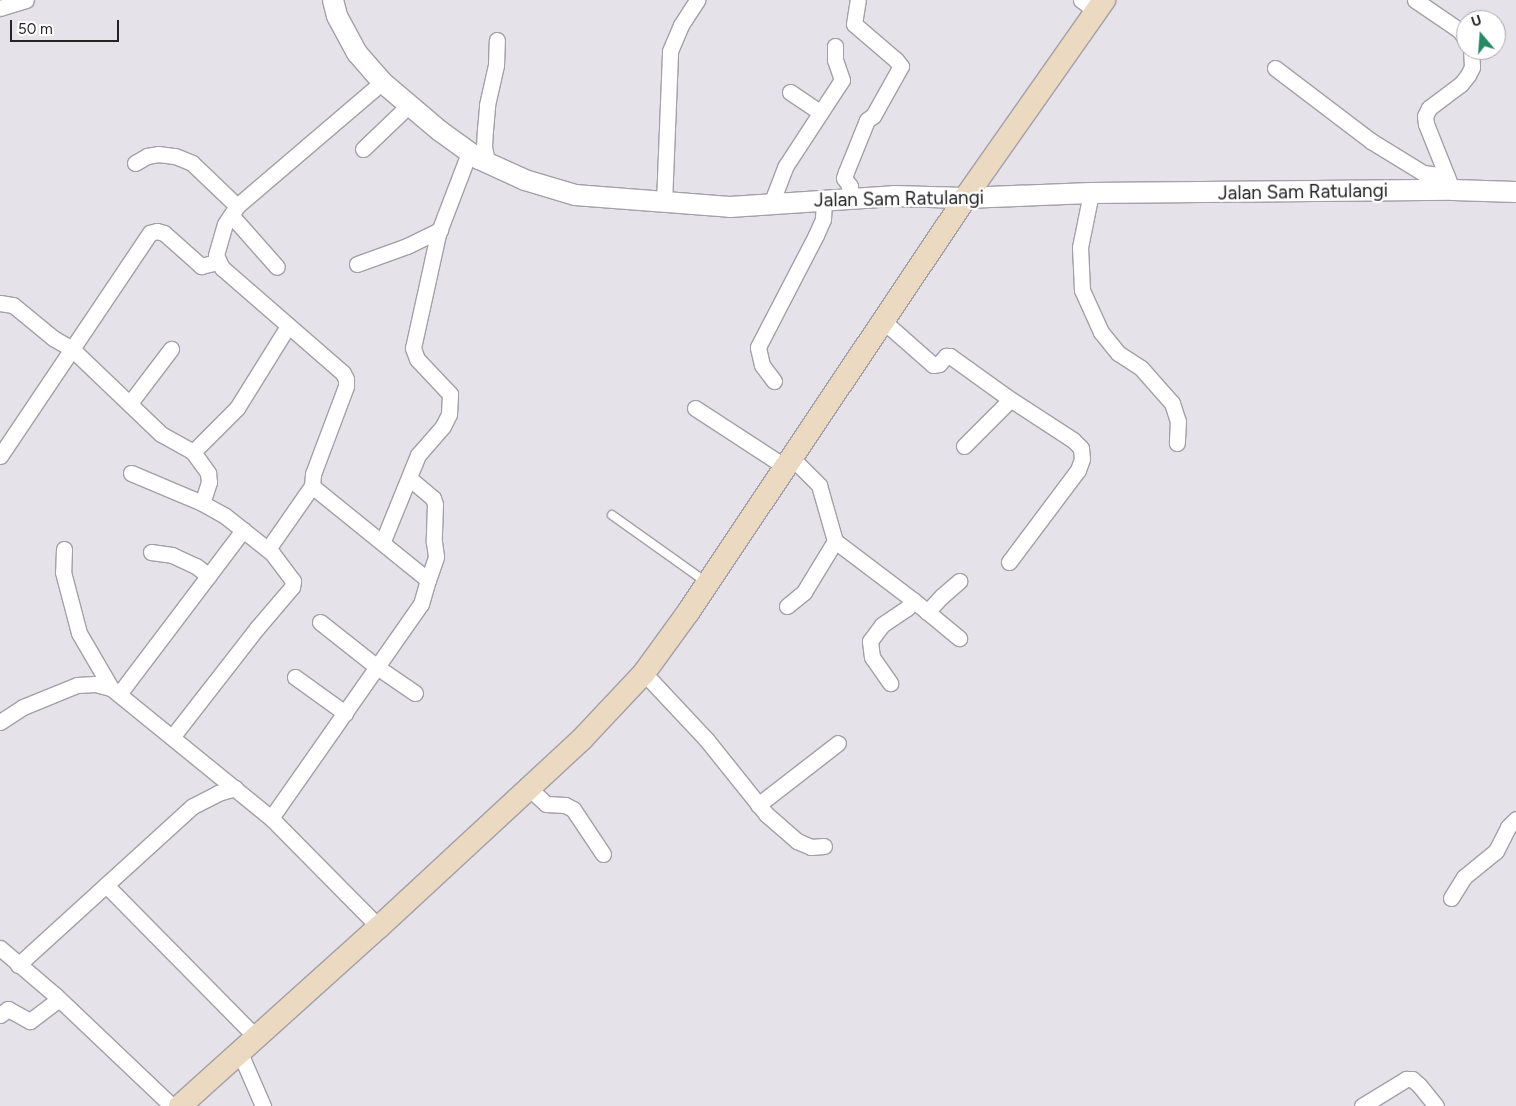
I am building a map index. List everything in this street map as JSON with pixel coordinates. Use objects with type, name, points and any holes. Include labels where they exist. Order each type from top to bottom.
[{"type":"main road","points":[[180,1106],[257,1038],[582,739],[644,673],[707,583],[1094,4]]},
{"type":"street","name":"Jalan Sam Ratulangi","points":[[333,0],[337,16],[358,54],[382,82],[408,105],[469,153],[525,180],[575,195],[730,207],[894,196],[965,198],[1450,183],[1516,192]]},
{"type":"street","points":[[664,203],[670,51],[681,25],[697,0]]},
{"type":"street","points":[[847,199],[850,186],[844,178],[867,120],[873,116],[901,66],[854,24],[858,0]]},
{"type":"street","points":[[1415,0],[1456,28]]},
{"type":"street","points":[[487,162],[484,146],[487,105],[496,65],[497,40]]},
{"type":"street","points":[[771,204],[785,167],[842,80],[835,60],[834,46]]},
{"type":"street","points":[[1450,183],[1426,124],[1425,116],[1429,108],[1461,84],[1472,66],[1472,60]]},
{"type":"street","points":[[1275,68],[1371,141],[1423,174],[1450,183]]},
{"type":"street","points":[[268,549],[312,486],[314,474],[346,386],[346,379],[343,374],[217,262],[217,244],[234,211],[382,82]]},
{"type":"street","points":[[790,92],[820,112]]},
{"type":"street","points":[[363,149],[408,105]]},
{"type":"street","points":[[383,541],[418,455],[443,426],[450,414],[450,394],[417,359],[413,348],[440,230],[469,153]]},
{"type":"street","points":[[135,163],[147,156],[158,154],[175,156],[192,163],[234,211],[277,267]]},
{"type":"street","points":[[1091,193],[1080,247],[1082,290],[1101,332],[1118,352],[1140,368],[1172,403],[1178,420],[1177,443]]},
{"type":"street","points":[[774,381],[762,364],[758,347],[816,236],[823,219],[824,200]]},
{"type":"street","points":[[357,264],[407,246],[440,230]]},
{"type":"street","points":[[0,456],[153,231],[164,233],[201,266],[217,262]]},
{"type":"street","points":[[0,304],[13,305],[53,338],[72,349],[161,434],[193,452],[208,473],[210,482],[202,503]]},
{"type":"street","points":[[882,320],[933,365],[939,364],[948,355],[1010,400],[1080,445],[1083,453],[1078,470],[1009,562]]},
{"type":"street","points":[[193,452],[237,408],[288,326]]},
{"type":"street","points":[[130,403],[171,350]]},
{"type":"street","points":[[964,446],[1010,400]]},
{"type":"street","points":[[695,408],[788,462],[819,485],[835,541],[913,600],[958,638]]},
{"type":"street","points":[[131,473],[202,503],[243,530],[268,549],[291,576],[293,581],[292,587],[257,628],[173,736]]},
{"type":"street","points":[[272,818],[421,604],[436,557],[434,542],[435,504],[432,498],[409,478]]},
{"type":"street","points":[[312,486],[383,541],[428,580]]},
{"type":"street","points":[[115,691],[209,576],[243,530]]},
{"type":"street","points":[[787,606],[804,592],[835,541]]},
{"type":"street","points":[[64,549],[63,572],[79,633],[115,691]]},
{"type":"street","points":[[151,552],[172,556],[196,566],[209,576]]},
{"type":"street","points":[[927,612],[959,581]]},
{"type":"street","points":[[890,683],[872,658],[870,641],[882,625],[907,608],[913,600]]},
{"type":"street","points":[[320,622],[377,667],[415,692]]},
{"type":"street","points":[[644,673],[706,739],[758,804],[796,841],[811,847],[824,846]]},
{"type":"street","points":[[295,677],[345,713]]},
{"type":"street","points":[[0,722],[23,707],[77,685],[95,684],[115,691],[272,818],[379,926]]},
{"type":"street","points":[[758,804],[838,743]]},
{"type":"street","points":[[18,965],[192,806],[218,793],[235,788]]},
{"type":"street","points":[[529,788],[546,804],[570,806],[603,854]]},
{"type":"street","points":[[1451,898],[1464,877],[1496,850],[1508,827],[1516,820]]},
{"type":"street","points":[[106,884],[257,1038]]},
{"type":"street","points":[[0,948],[59,999],[172,1106]]},
{"type":"street","points":[[0,1015],[8,1009],[30,1021],[59,999]]},
{"type":"street","points":[[240,1053],[264,1106]]},
{"type":"street","points":[[1362,1106],[1406,1079],[1412,1079],[1436,1106]]},
{"type":"lane","points":[[612,515],[707,583]]}]
